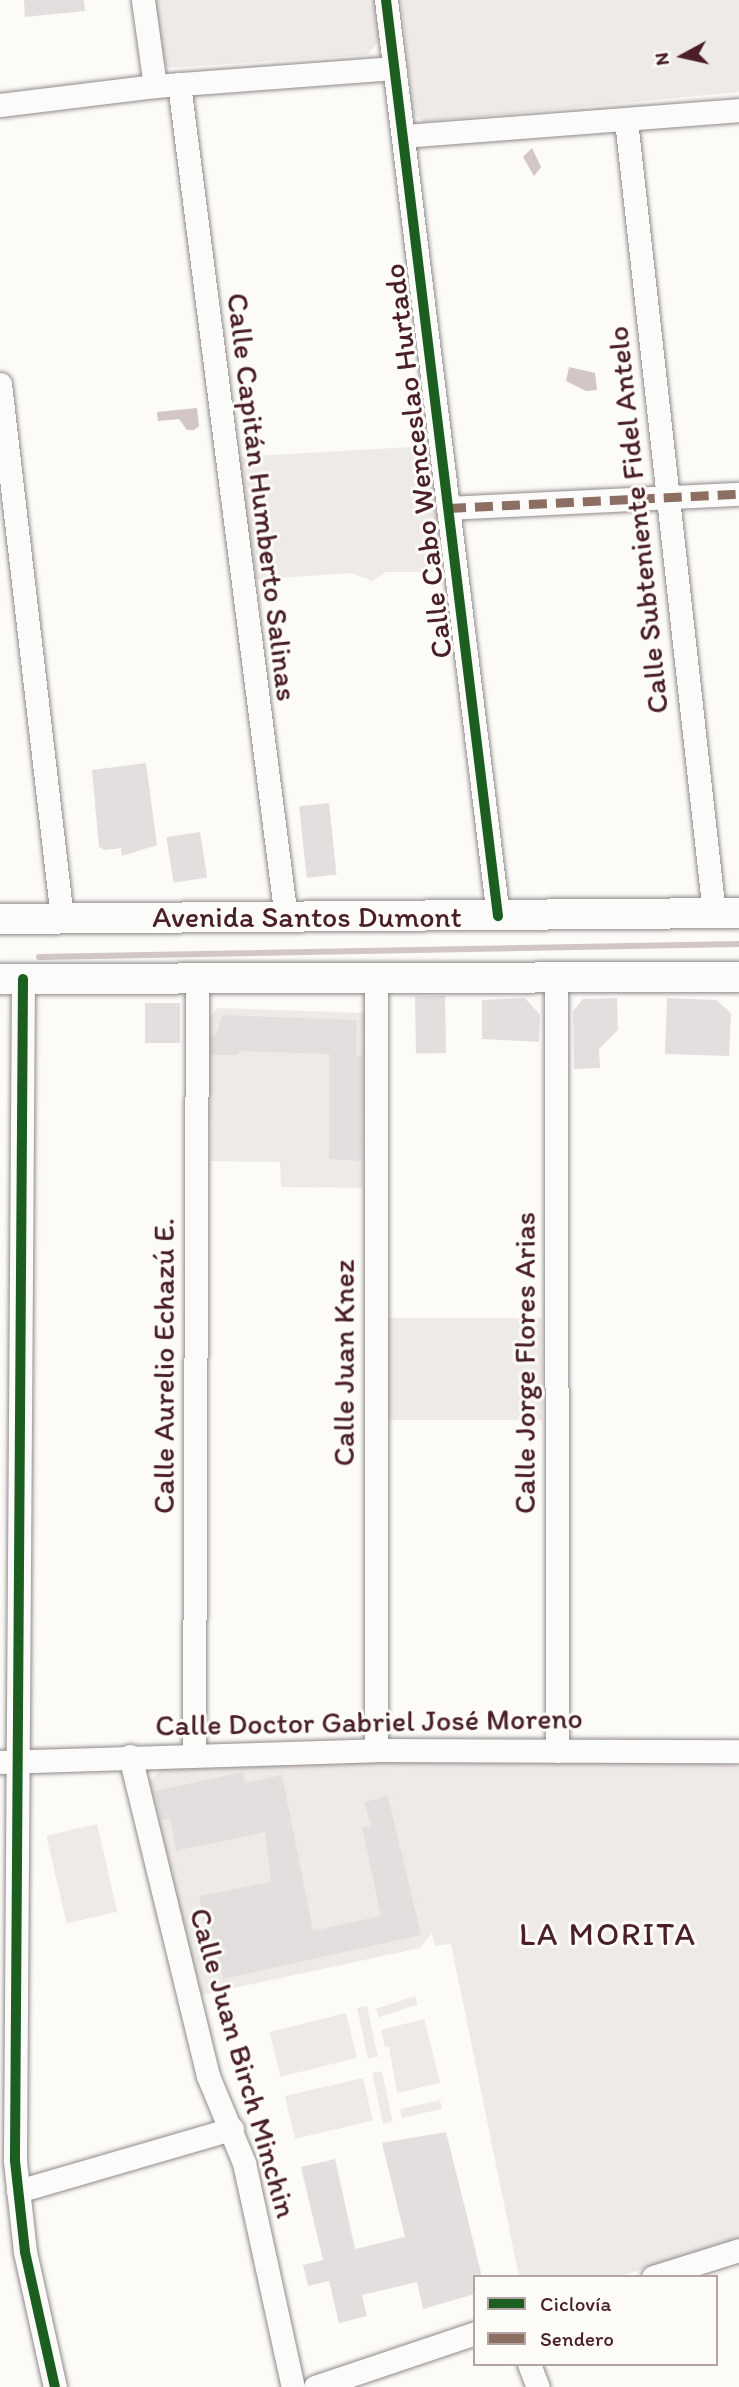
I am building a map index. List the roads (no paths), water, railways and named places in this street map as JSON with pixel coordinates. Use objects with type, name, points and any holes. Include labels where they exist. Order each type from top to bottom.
[{"type":"main road","name":"Avenida Santos Dumont","points":[[9,921],[62,918],[726,913]]},
{"type":"main road","name":"Avenida Santos Dumont","points":[[11,979],[739,977]]},
{"type":"street","points":[[143,0],[155,86]]},
{"type":"street","name":"Calle Cabo Wenceslao Hurtado","points":[[386,0],[498,916]]},
{"type":"street","points":[[0,104],[155,86],[394,68]]},
{"type":"street","name":"Calle Capitán Humberto Salinas","points":[[179,84],[286,918]]},
{"type":"street","points":[[404,136],[739,110]]},
{"type":"street","name":"Calle Subteniente Fidel Antelo","points":[[626,120],[667,497],[726,913]]},
{"type":"street","points":[[0,384],[62,918]]},
{"type":"street","points":[[448,508],[739,494]]},
{"type":"street","name":"Calle Juan Knez","points":[[376,976],[376,1750]]},
{"type":"street","name":"Calle Jorge Flores Arias","points":[[556,976],[557,1751]]},
{"type":"street","name":"Calle Aurelio Echazú E.","points":[[194,1754],[197,977]]},
{"type":"street","points":[[11,979],[8,2160],[18,2191],[34,2299],[55,2387]]},
{"type":"street","name":"Calle Doctor Gabriel José Moreno","points":[[8,1763],[130,1756],[376,1750],[739,1751]]},
{"type":"street","name":"Calle Juan Birch Minchin","points":[[130,1756],[208,2076],[232,2129],[293,2387]]},
{"type":"street","points":[[18,2191],[232,2129]]},
{"type":"street","points":[[659,2275],[739,2250]]},
{"type":"street","points":[[316,2387],[473,2334]]},
{"type":"street","points":[[531,2366],[538,2387]]},
{"type":"waterway","points":[[39,957],[739,944]]},
{"type":"district","name":"LA MORITA","points":[[608,1934]]}]
